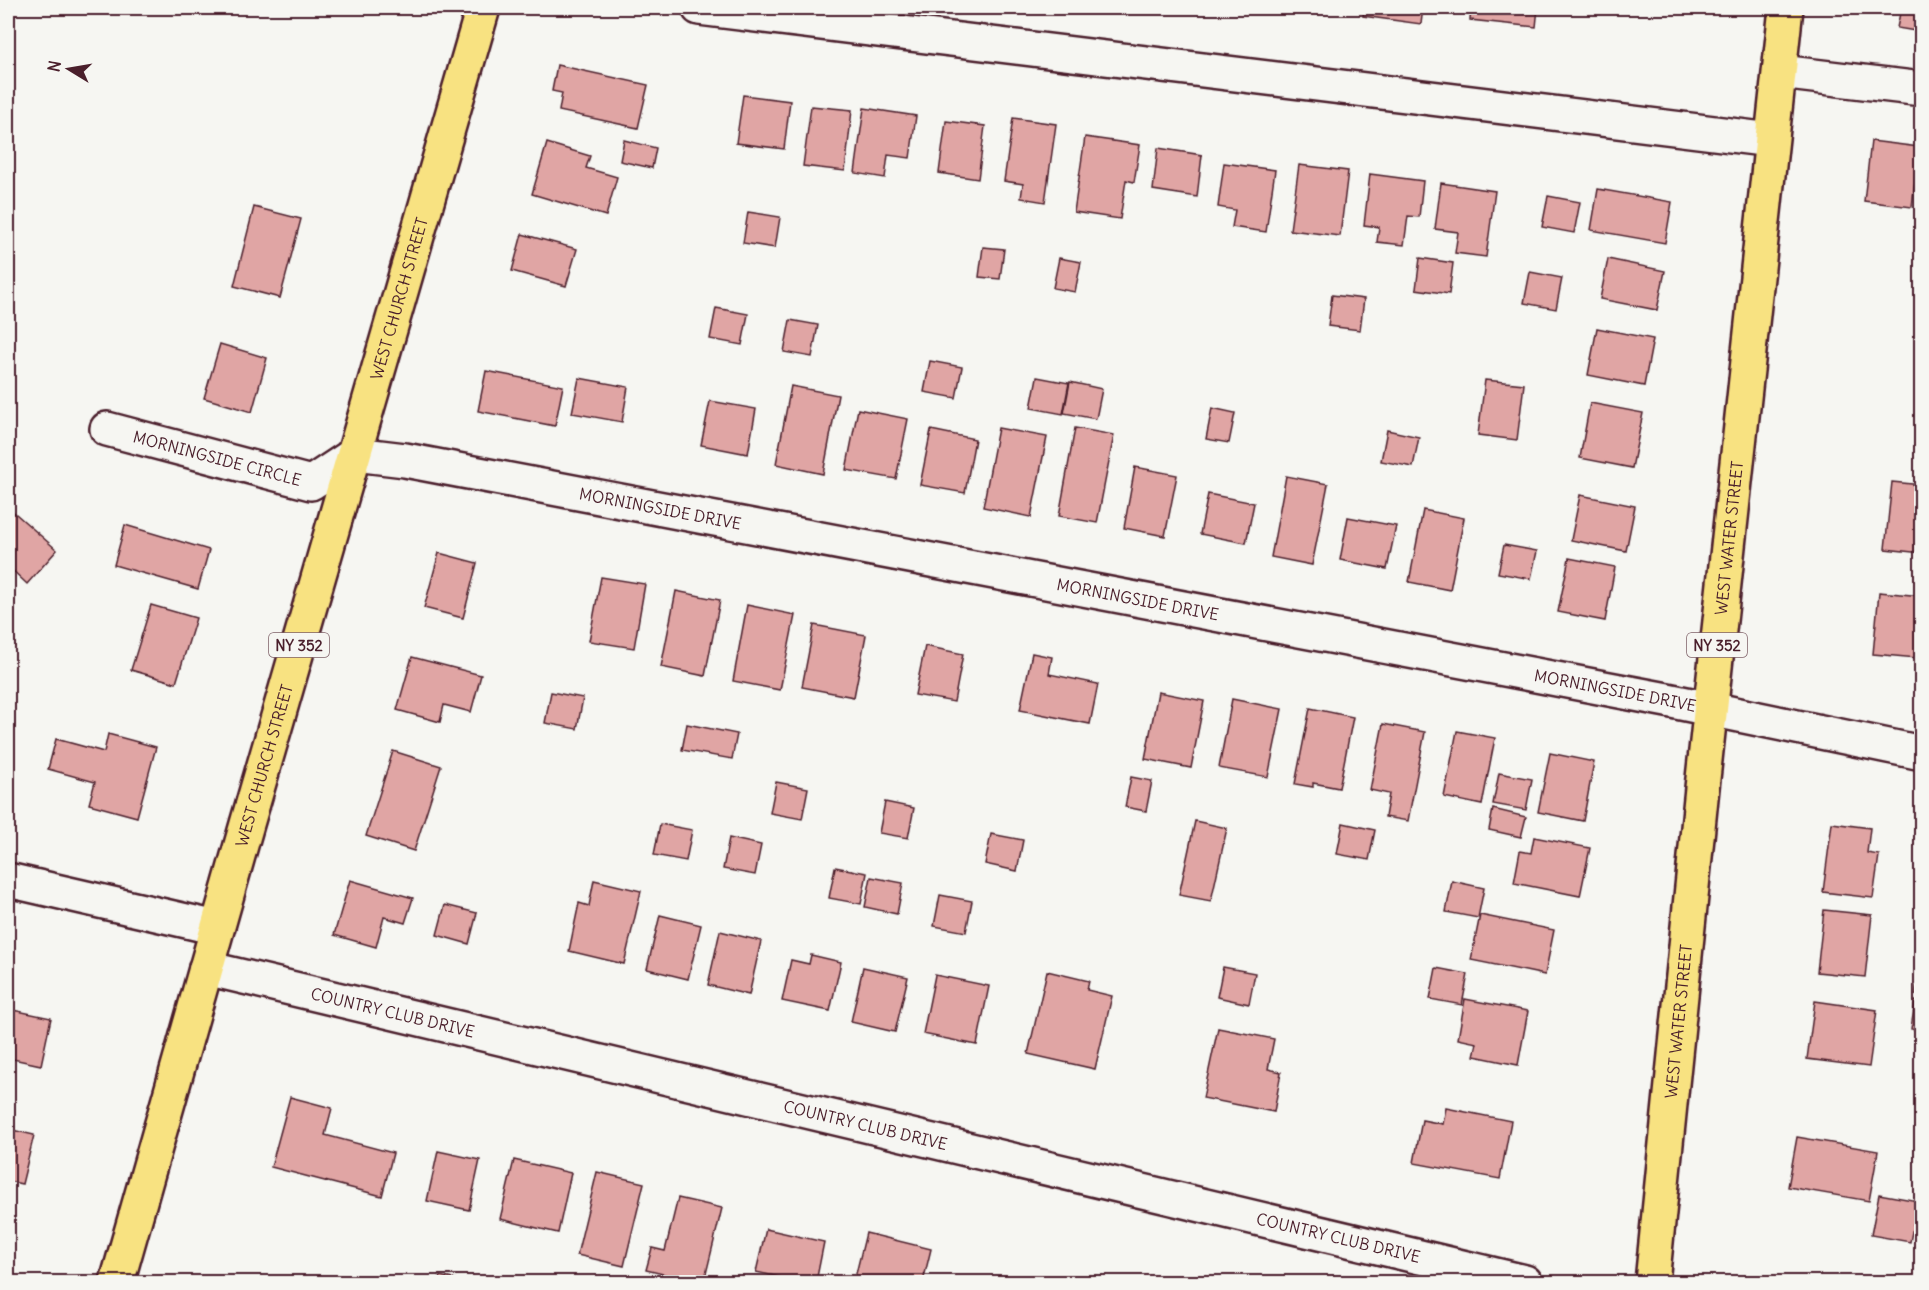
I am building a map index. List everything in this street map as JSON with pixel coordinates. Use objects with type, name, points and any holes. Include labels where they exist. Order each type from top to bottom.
[{"type":"main road","name":"WEST CHURCH STREET","points":[[117,1282],[483,8]]},
{"type":"main road","name":"WEST WATER STREET","points":[[1652,1282],[1710,709],[1786,8]]},
{"type":"street","points":[[699,8],[1771,140]]},
{"type":"street","points":[[1780,72],[1922,89]]},
{"type":"street","name":"MORNINGSIDE CIRCLE","points":[[107,429],[311,483],[355,454]]},
{"type":"street","name":"MORNINGSIDE DRIVE","points":[[355,454],[416,462],[1710,709],[1922,753]]},
{"type":"street","points":[[8,880],[217,928]]},
{"type":"street","name":"COUNTRY CLUB DRIVE","points":[[206,968],[1525,1282]]},
{"type":"building","points":[[1364,8],[1423,8],[1421,24],[1363,16]]},
{"type":"building","points":[[1471,8],[1538,8],[1536,27],[1470,20]]},
{"type":"building","points":[[1901,8],[1922,8],[1922,32],[1897,28]]},
{"type":"building","points":[[557,65],[648,85],[638,128],[559,111],[562,93],[552,91]]},
{"type":"building","points":[[743,95],[790,101],[784,149],[736,143]]},
{"type":"building","points":[[811,106],[852,110],[845,171],[803,166]]},
{"type":"building","points":[[864,108],[916,116],[910,158],[888,155],[885,178],[855,173]]},
{"type":"building","points":[[1013,118],[1056,124],[1045,202],[1021,198],[1023,184],[1004,181]]},
{"type":"building","points":[[946,121],[985,126],[978,179],[939,173]]},
{"type":"building","points":[[1085,137],[1140,145],[1134,182],[1126,180],[1120,219],[1074,212]]},
{"type":"building","points":[[624,140],[656,148],[652,168],[620,161]]},
{"type":"building","points":[[1871,141],[1919,147],[1912,207],[1864,201]]},
{"type":"building","points":[[547,143],[590,156],[586,168],[617,177],[606,216],[532,194]]},
{"type":"building","points":[[1158,148],[1202,155],[1197,197],[1153,190]]},
{"type":"building","points":[[1224,163],[1275,170],[1266,232],[1232,227],[1235,210],[1218,207]]},
{"type":"building","points":[[1299,165],[1348,171],[1340,236],[1290,230]]},
{"type":"building","points":[[1370,174],[1423,181],[1419,217],[1408,216],[1404,245],[1377,242],[1379,227],[1364,225]]},
{"type":"building","points":[[1441,183],[1495,191],[1486,257],[1455,253],[1458,232],[1435,229]]},
{"type":"building","points":[[1598,189],[1672,202],[1665,243],[1591,230]]},
{"type":"building","points":[[1548,196],[1580,202],[1574,233],[1542,227]]},
{"type":"building","points":[[254,207],[301,219],[280,298],[234,286]]},
{"type":"building","points":[[748,212],[780,217],[775,248],[743,243]]},
{"type":"building","points":[[522,234],[577,249],[566,286],[512,271]]},
{"type":"building","points":[[983,247],[1004,249],[1000,279],[979,277]]},
{"type":"building","points":[[1059,258],[1081,262],[1075,292],[1053,288]]},
{"type":"building","points":[[1420,258],[1453,263],[1449,294],[1416,289]]},
{"type":"building","points":[[1608,259],[1665,271],[1657,310],[1600,299]]},
{"type":"building","points":[[1530,272],[1562,278],[1556,309],[1524,303]]},
{"type":"building","points":[[1332,295],[1364,299],[1360,330],[1328,326]]},
{"type":"building","points":[[716,308],[748,314],[742,345],[710,339]]},
{"type":"building","points":[[790,320],[818,325],[812,357],[784,352]]},
{"type":"building","points":[[1597,328],[1653,339],[1644,386],[1588,375]]},
{"type":"building","points":[[220,344],[267,358],[252,412],[204,398]]},
{"type":"building","points":[[930,361],[962,367],[956,398],[924,392]]},
{"type":"building","points":[[486,371],[563,386],[555,426],[478,411]]},
{"type":"building","points":[[1037,377],[1069,383],[1063,414],[1031,408]]},
{"type":"building","points":[[579,378],[628,387],[622,422],[572,413]]},
{"type":"building","points":[[1485,380],[1524,384],[1517,440],[1478,435]]},
{"type":"building","points":[[1070,382],[1102,389],[1096,419],[1064,413]]},
{"type":"building","points":[[791,386],[838,395],[823,474],[776,464]]},
{"type":"building","points":[[710,401],[756,409],[748,454],[701,445]]},
{"type":"building","points":[[1590,403],[1643,413],[1632,468],[1580,458]]},
{"type":"building","points":[[1212,408],[1235,413],[1229,443],[1206,439]]},
{"type":"building","points":[[858,409],[908,419],[896,479],[846,470]]},
{"type":"building","points":[[998,428],[1047,437],[1031,517],[983,507]]},
{"type":"building","points":[[1075,428],[1114,435],[1097,523],[1059,516]]},
{"type":"building","points":[[931,430],[975,439],[965,493],[920,485]]},
{"type":"building","points":[[1387,430],[1419,437],[1413,467],[1381,461]]},
{"type":"building","points":[[1135,467],[1177,475],[1165,536],[1124,528]]},
{"type":"building","points":[[1286,476],[1328,484],[1312,565],[1271,557]]},
{"type":"building","points":[[1892,482],[1922,485],[1922,553],[1885,549]]},
{"type":"building","points":[[1208,494],[1254,503],[1246,543],[1200,534]]},
{"type":"building","points":[[1580,495],[1635,506],[1626,551],[1571,540]]},
{"type":"building","points":[[8,507],[57,550],[27,584],[8,566]]},
{"type":"building","points":[[1423,510],[1464,518],[1450,590],[1409,582]]},
{"type":"building","points":[[1348,517],[1396,526],[1387,569],[1340,560]]},
{"type":"building","points":[[125,525],[209,550],[198,589],[114,565]]},
{"type":"building","points":[[1504,545],[1537,551],[1531,579],[1498,573]]},
{"type":"building","points":[[439,553],[477,563],[463,618],[424,608]]},
{"type":"building","points":[[1569,558],[1615,567],[1605,621],[1558,612]]},
{"type":"building","points":[[601,577],[645,584],[634,648],[589,641]]},
{"type":"building","points":[[676,591],[720,600],[705,676],[661,667]]},
{"type":"building","points":[[1879,592],[1922,596],[1922,628],[1917,658],[1873,654]]},
{"type":"building","points":[[151,605],[196,618],[176,683],[131,670]]},
{"type":"building","points":[[747,605],[795,615],[780,690],[733,681]]},
{"type":"building","points":[[814,625],[866,635],[854,697],[802,687]]},
{"type":"building","points":[[925,646],[963,654],[954,702],[915,695]]},
{"type":"building","points":[[1032,653],[1052,657],[1049,674],[1098,684],[1090,724],[1020,710]]},
{"type":"building","points":[[412,657],[481,675],[471,712],[444,705],[440,722],[397,710]]},
{"type":"building","points":[[551,692],[583,698],[577,729],[545,723]]},
{"type":"building","points":[[1158,692],[1204,701],[1191,768],[1145,759]]},
{"type":"building","points":[[1232,699],[1282,709],[1268,777],[1219,768]]},
{"type":"building","points":[[1310,708],[1353,717],[1339,788],[1313,783],[1313,787],[1295,784]]},
{"type":"building","points":[[687,724],[737,734],[732,759],[682,750]]},
{"type":"building","points":[[1383,724],[1425,732],[1408,821],[1385,817],[1389,794],[1370,790]]},
{"type":"building","points":[[1457,731],[1495,738],[1482,805],[1444,797]]},
{"type":"building","points":[[108,734],[156,747],[137,817],[89,804],[95,782],[48,769],[56,739],[104,752]]},
{"type":"building","points":[[393,751],[441,766],[414,851],[366,836]]},
{"type":"building","points":[[1550,753],[1594,762],[1583,821],[1538,812]]},
{"type":"building","points":[[1499,773],[1532,779],[1526,810],[1493,804]]},
{"type":"building","points":[[1131,777],[1152,781],[1146,811],[1125,807]]},
{"type":"building","points":[[776,782],[808,788],[802,819],[770,813]]},
{"type":"building","points":[[885,802],[914,808],[908,838],[879,833]]},
{"type":"building","points":[[1493,809],[1526,817],[1521,837],[1489,830]]},
{"type":"building","points":[[1195,821],[1227,828],[1211,901],[1179,895]]},
{"type":"building","points":[[1343,823],[1375,830],[1369,860],[1337,854]]},
{"type":"building","points":[[1832,823],[1870,828],[1867,853],[1879,855],[1873,898],[1823,892]]},
{"type":"building","points":[[660,824],[692,830],[686,861],[654,855]]},
{"type":"building","points":[[991,834],[1023,840],[1017,871],[985,864]]},
{"type":"building","points":[[1534,837],[1590,848],[1580,896],[1514,883],[1520,851],[1531,853]]},
{"type":"building","points":[[729,838],[761,845],[755,875],[723,869]]},
{"type":"building","points":[[835,867],[867,873],[861,904],[829,898]]},
{"type":"building","points":[[871,877],[903,883],[897,914],[865,907]]},
{"type":"building","points":[[350,880],[413,898],[405,923],[384,917],[376,947],[334,935]]},
{"type":"building","points":[[594,880],[641,891],[624,964],[569,951],[579,903],[589,906]]},
{"type":"building","points":[[1452,881],[1484,888],[1478,918],[1446,912]]},
{"type":"building","points":[[940,895],[972,901],[966,932],[934,926]]},
{"type":"building","points":[[445,905],[477,913],[469,944],[437,935]]},
{"type":"building","points":[[1824,910],[1872,915],[1865,977],[1817,972]]},
{"type":"building","points":[[660,915],[701,925],[688,979],[647,969]]},
{"type":"building","points":[[1480,915],[1554,930],[1545,975],[1471,960]]},
{"type":"building","points":[[720,931],[761,941],[749,995],[708,985]]},
{"type":"building","points":[[811,955],[841,962],[830,1011],[782,1001],[791,960],[809,964]]},
{"type":"building","points":[[1919,966],[1922,967],[1922,996],[1915,995]]},
{"type":"building","points":[[863,967],[908,977],[895,1032],[851,1022]]},
{"type":"building","points":[[1223,967],[1255,973],[1249,1004],[1217,997]]},
{"type":"building","points":[[1436,968],[1468,974],[1462,1005],[1430,999]]},
{"type":"building","points":[[1047,971],[1089,981],[1087,990],[1112,996],[1095,1069],[1028,1054]]},
{"type":"building","points":[[935,975],[989,986],[977,1045],[923,1034]]},
{"type":"building","points":[[1465,999],[1528,1011],[1518,1065],[1474,1056],[1477,1043],[1458,1039]]},
{"type":"building","points":[[1815,1001],[1877,1010],[1869,1067],[1807,1059]]},
{"type":"building","points":[[1915,1001],[1922,1002],[1922,1031],[1911,1029]]},
{"type":"building","points":[[8,1009],[51,1018],[41,1065],[8,1058]]},
{"type":"building","points":[[1218,1028],[1274,1039],[1268,1069],[1281,1072],[1274,1112],[1203,1098]]},
{"type":"building","points":[[290,1097],[332,1108],[325,1135],[393,1153],[382,1196],[271,1167]]},
{"type":"building","points":[[1446,1108],[1511,1121],[1500,1179],[1414,1163],[1422,1120],[1443,1124]]},
{"type":"building","points":[[8,1129],[34,1135],[22,1184],[8,1181]]},
{"type":"building","points":[[1797,1137],[1878,1151],[1869,1201],[1788,1187]]},
{"type":"building","points":[[438,1151],[480,1160],[469,1210],[427,1201]]},
{"type":"building","points":[[514,1160],[571,1173],[558,1233],[500,1219]]},
{"type":"building","points":[[597,1172],[644,1183],[624,1266],[577,1255]]},
{"type":"building","points":[[1879,1194],[1918,1201],[1910,1242],[1871,1235]]},
{"type":"building","points":[[678,1198],[722,1208],[704,1282],[646,1270],[652,1248],[665,1251]]},
{"type":"building","points":[[766,1229],[824,1242],[816,1282],[802,1282],[756,1272]]},
{"type":"building","points":[[866,1233],[931,1249],[923,1282],[854,1282]]},
{"type":"building","points":[[440,1276],[466,1282],[438,1282]]},
{"type":"building","points":[[1012,1277],[1039,1282],[1011,1282]]}]
